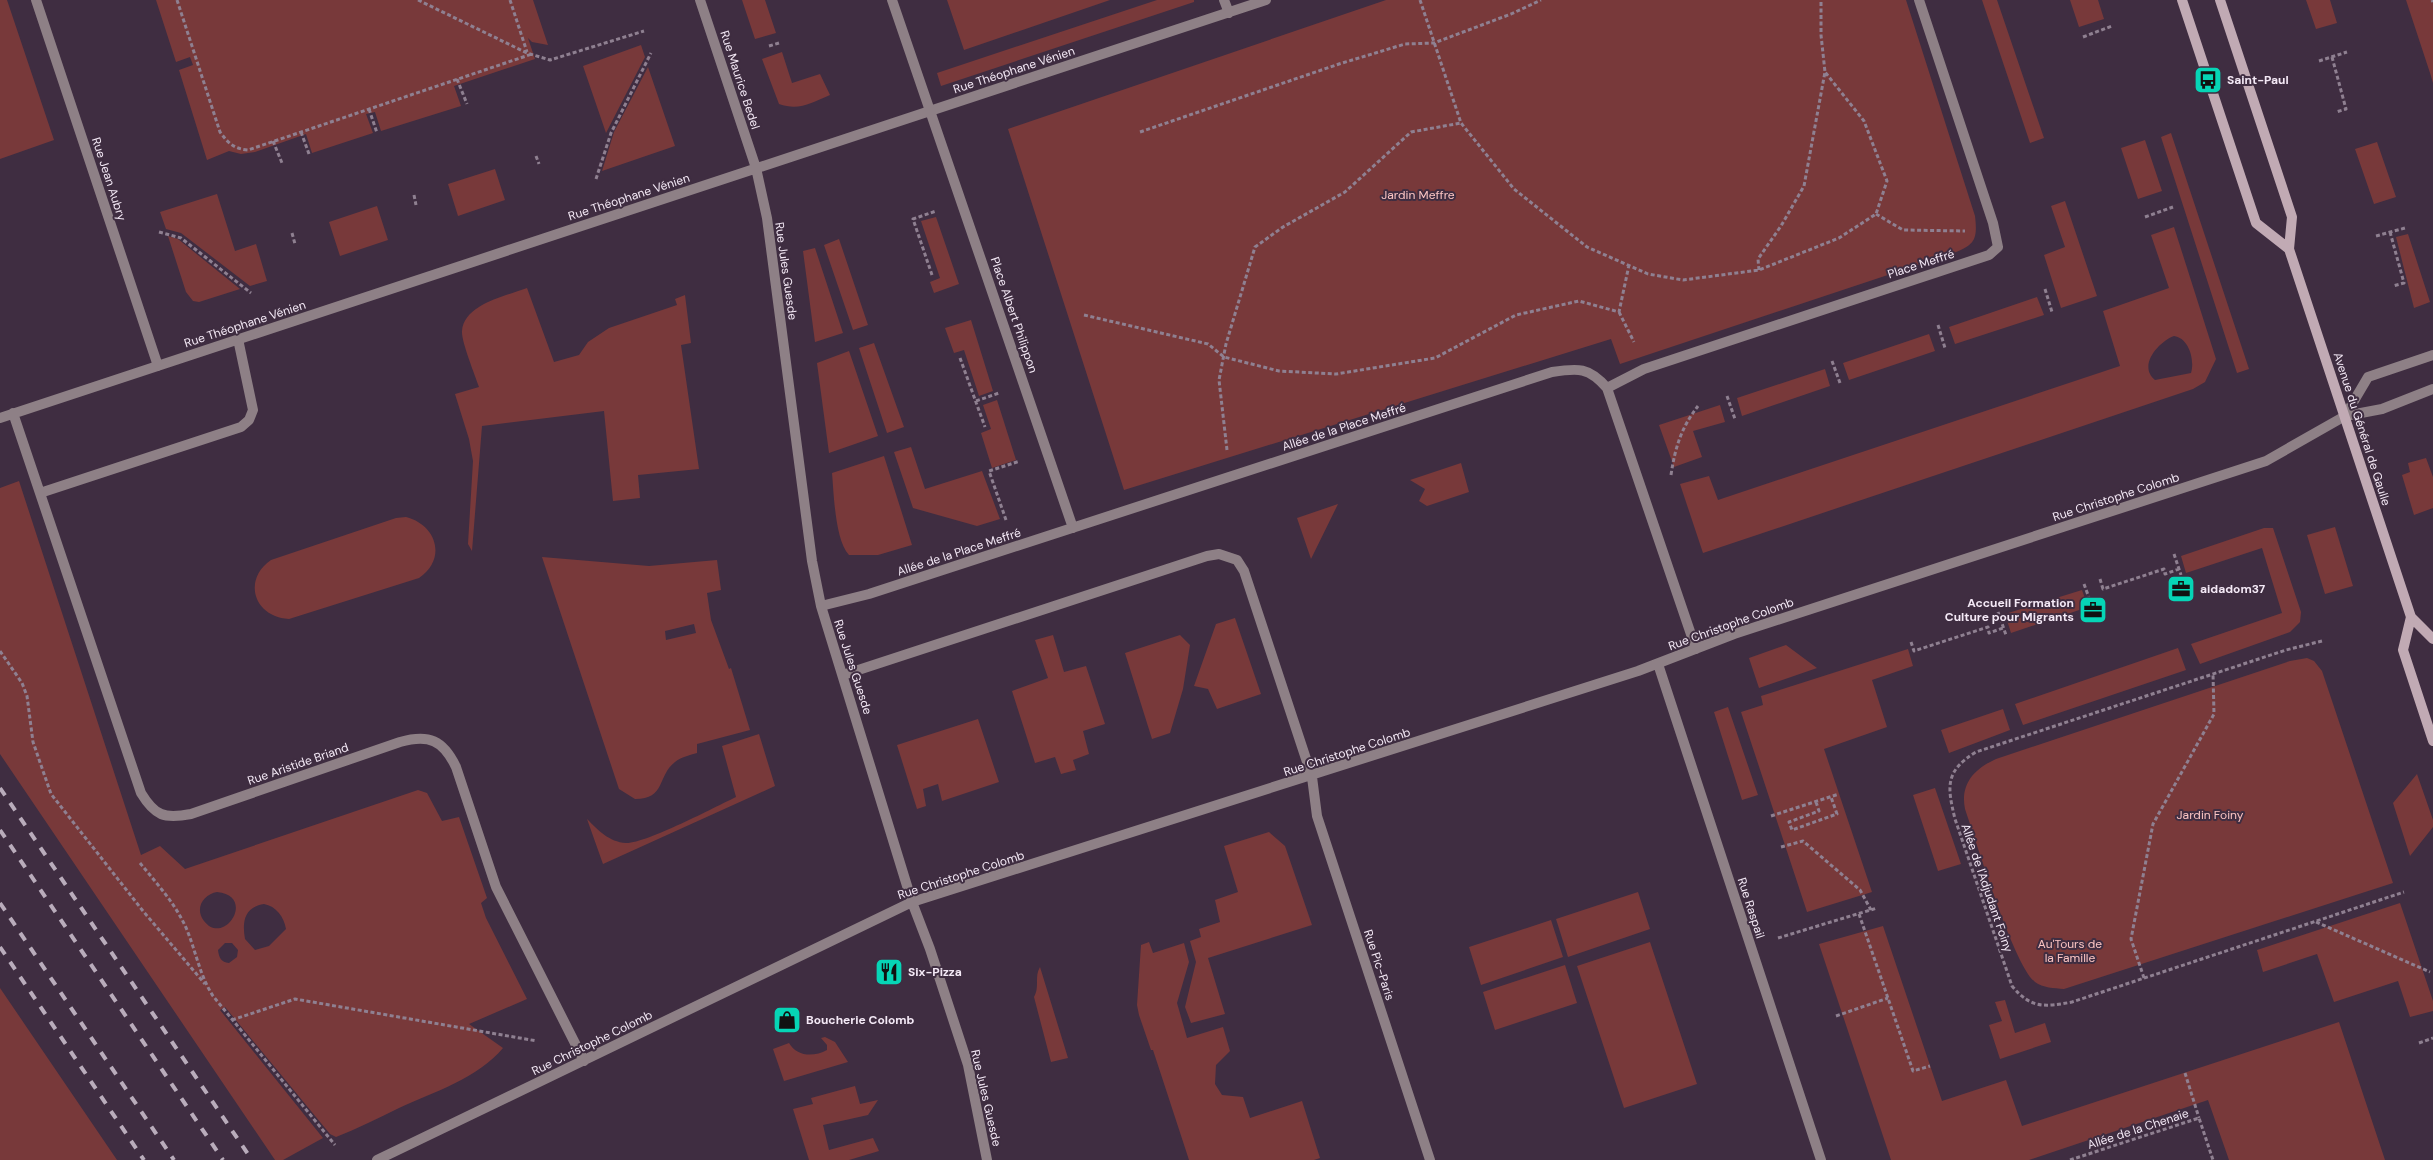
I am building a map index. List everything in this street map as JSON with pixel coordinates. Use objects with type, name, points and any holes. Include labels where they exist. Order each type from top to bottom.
[{"type":"main road","points":[[2182,0],[2256,223],[2289,249]]},
{"type":"main road","name":"Avenue du Général de Gaulle","points":[[2220,0],[2292,218],[2289,249],[2344,416],[2411,617],[2433,639]]},
{"type":"main road","points":[[2411,617],[2403,650],[2433,741]]},
{"type":"street","name":"Rue Jean Aubry","points":[[36,0],[158,366]]},
{"type":"street","name":"Rue Maurice Bedel","points":[[700,0],[756,168]]},
{"type":"street","name":"Place Albert Philippon","points":[[892,0],[1073,528]]},
{"type":"street","points":[[1224,0],[1228,13]]},
{"type":"street","name":"Rue Théophane Vénien","points":[[0,418],[1266,0]]},
{"type":"street","name":"Place Meffré","points":[[1607,388],[1644,369],[1989,255],[1998,247],[1993,222],[1920,0]]},
{"type":"street","name":"Rue Jules Guesde","points":[[756,168],[766,218],[812,560],[821,606],[912,902],[930,949],[968,1065],[987,1160]]},
{"type":"street","points":[[40,493],[242,427],[249,420],[253,410],[238,339]]},
{"type":"street","points":[[2344,416],[2368,377],[2433,355]]},
{"type":"street","name":"Allée de la Place Meffré","points":[[821,606],[869,594],[1552,372],[1576,368],[1596,375],[1607,388]]},
{"type":"street","points":[[1607,388],[1696,649]]},
{"type":"street","points":[[2344,416],[2382,409],[2433,389]]},
{"type":"street","name":"Rue Aristide Briand","points":[[13,413],[141,793],[151,810],[178,817],[400,742],[416,738],[429,739],[440,744],[450,754],[456,767],[503,904],[584,1061]]},
{"type":"street","name":"Rue Christophe Colomb","points":[[377,1160],[912,902],[1312,777],[1658,664],[1734,634],[2266,461],[2344,416]]},
{"type":"street","points":[[843,675],[1207,556],[1228,556],[1237,560],[1244,571],[1312,777]]},
{"type":"street","name":"Rue Raspail","points":[[1658,664],[1821,1160]]},
{"type":"street","name":"Rue Pic-Paris","points":[[1312,777],[1317,816],[1430,1160]]},
{"type":"path","points":[[177,0],[220,132],[228,143],[239,149],[248,150],[529,53]]},
{"type":"path","points":[[418,0],[529,53],[550,60],[644,31]]},
{"type":"path","points":[[510,0],[529,53]]},
{"type":"path","points":[[1420,0],[1461,123],[1514,189],[1588,247],[1648,274],[1683,280],[1759,270],[1839,238],[1876,214],[1887,181],[1864,121],[1825,72]]},
{"type":"path","points":[[1140,132],[1358,58],[1405,44],[1434,43],[1511,14],[1541,0]]},
{"type":"path","points":[[1759,270],[1758,259],[1781,226],[1804,186],[1825,72],[1821,35],[1821,0]]},
{"type":"path","points":[[2083,36],[2112,26]]},
{"type":"path","points":[[769,46],[779,43]]},
{"type":"path","points":[[2319,61],[2347,52]]},
{"type":"path","points":[[596,179],[610,134],[651,54]]},
{"type":"path","points":[[2332,57],[2346,109],[2336,112]]},
{"type":"path","points":[[458,79],[467,104]]},
{"type":"path","points":[[369,109],[377,133]]},
{"type":"path","points":[[1229,477],[1219,380],[1255,247],[1283,227],[1345,192],[1411,132],[1461,123]]},
{"type":"path","points":[[302,132],[309,154]]},
{"type":"path","points":[[274,141],[282,163]]},
{"type":"path","points":[[536,156],[539,164]]},
{"type":"path","points":[[414,195],[416,205]]},
{"type":"path","points":[[2145,217],[2173,207]]},
{"type":"path","points":[[932,275],[913,219],[937,211]]},
{"type":"path","points":[[1876,214],[1903,230],[1965,231]]},
{"type":"path","points":[[2376,236],[2405,228]]},
{"type":"path","points":[[159,232],[181,238],[251,292]]},
{"type":"path","points":[[2390,232],[2404,283],[2393,286]]},
{"type":"path","points":[[292,233],[295,244]]},
{"type":"path","points":[[1629,265],[1619,312],[1638,350]]},
{"type":"path","points":[[2045,289],[2052,312]]},
{"type":"path","points":[[1084,315],[1208,344],[1224,357],[1279,371],[1336,374],[1434,358],[1516,315],[1579,301],[1619,312]]},
{"type":"path","points":[[1938,325],[1945,348]]},
{"type":"path","points":[[960,358],[985,427]]},
{"type":"path","points":[[1832,360],[1840,383]]},
{"type":"path","points":[[976,401],[999,393]]},
{"type":"path","points":[[1727,396],[1735,419]]},
{"type":"path","points":[[1671,475],[1676,444],[1681,431],[1698,406]]},
{"type":"path","points":[[1006,520],[989,472],[1023,460]]},
{"type":"path","points":[[2174,554],[2181,575]]},
{"type":"path","points":[[2100,579],[2103,589],[2164,570],[2165,574],[2179,569]]},
{"type":"path","points":[[2084,584],[2092,606]]},
{"type":"path","points":[[1998,612],[2006,635]]},
{"type":"path","points":[[1911,642],[1914,651],[1988,627],[1989,633],[2003,628]]},
{"type":"path","name":"Allée de l'Adjudant Foiny","points":[[2322,641],[2286,650],[1976,752],[1959,762],[1951,777],[1949,794],[1955,819],[2012,986],[2020,996],[2036,1005],[2049,1006],[2072,1002],[2404,892]]},
{"type":"path","points":[[0,651],[22,683],[27,696],[33,742],[51,794],[143,911],[205,984],[232,1020],[335,1145]]},
{"type":"path","points":[[2144,978],[2131,939],[2153,824],[2214,714],[2213,674]]},
{"type":"path","points":[[1771,816],[1839,794]]},
{"type":"path","points":[[1816,802],[1819,811],[1789,822],[1792,830],[1837,814],[1831,797]]},
{"type":"path","points":[[1781,847],[1803,841],[1860,890],[1871,910]]},
{"type":"path","points":[[140,863],[173,904],[187,929],[205,984]]},
{"type":"path","points":[[1773,940],[1877,908]]},
{"type":"path","points":[[1860,914],[1913,1072],[1930,1066]]},
{"type":"path","points":[[2316,922],[2430,972]]},
{"type":"path","points":[[1836,1016],[1888,998]]},
{"type":"path","points":[[232,1020],[295,999],[537,1041]]},
{"type":"path","points":[[2419,1043],[2433,1038]]},
{"type":"path","points":[[2185,1073],[2199,1118]]},
{"type":"path","name":"Allée de la Chenaie","points":[[2070,1160],[2199,1118],[2213,1160]]},
{"type":"green space","points":[[0,0],[7,0],[54,140],[0,159]]},
{"type":"green space","points":[[156,0],[533,0],[548,45],[532,42],[528,38],[535,59],[454,86],[461,106],[381,131],[375,112],[366,114],[373,133],[312,153],[306,134],[255,152],[241,154],[229,151],[207,160],[179,70],[193,65],[190,57],[176,62]]},
{"type":"green space","points":[[742,0],[765,0],[776,33],[755,39]]},
{"type":"green space","points":[[947,0],[1110,0],[964,50]]},
{"type":"green space","points":[[1157,0],[1194,0],[1194,2],[941,86],[937,73]]},
{"type":"green space","name":"Jardin Meffre","points":[[1386,0],[1906,0],[1975,216],[1975,237],[1965,248],[1951,254],[1620,364],[1611,339],[1124,490],[1008,129]]},
{"type":"green space","points":[[1982,0],[1997,0],[2044,138],[2030,143]]},
{"type":"green space","points":[[2070,0],[2098,0],[2104,19],[2079,27]]},
{"type":"green space","points":[[2306,0],[2330,0],[2337,23],[2316,29]]},
{"type":"green space","points":[[2406,0],[2433,0],[2433,83],[2431,76]]},
{"type":"green space","points":[[641,45],[645,57],[606,133],[583,66]]},
{"type":"green space","points":[[782,52],[792,83],[820,74],[830,95],[799,106],[793,107],[779,104],[762,59]]},
{"type":"green space","points":[[648,67],[675,146],[602,171],[614,132]]},
{"type":"green space","points":[[2171,133],[2249,369],[2237,373],[2161,137]]},
{"type":"green space","points":[[2145,140],[2162,191],[2138,199],[2121,148]]},
{"type":"green space","points":[[2377,142],[2396,197],[2374,204],[2355,149]]},
{"type":"green space","points":[[495,169],[505,200],[458,216],[448,184]]},
{"type":"green space","points":[[217,194],[235,251],[256,244],[267,281],[250,286],[181,233],[166,229],[160,212]]},
{"type":"green space","points":[[2065,201],[2097,296],[2061,308],[2044,255],[2065,247],[2051,206]]},
{"type":"green space","points":[[377,206],[388,240],[340,256],[329,222]]},
{"type":"green space","points":[[936,217],[959,284],[934,293],[930,282],[940,278],[921,221]]},
{"type":"green space","points":[[2174,227],[2216,359],[2205,382],[2193,389],[1703,553],[1680,484],[1709,476],[1718,500],[2120,366],[2103,311],[2169,288],[2151,235]],"holes":[[[2174,336],[2184,341],[2190,350],[2191,373],[2155,380],[2148,368],[2152,354],[2168,339]]]},
{"type":"green space","points":[[2408,234],[2430,302],[2414,308],[2396,237]]},
{"type":"green space","points":[[168,236],[178,239],[240,289],[199,302],[193,301],[186,292]]},
{"type":"green space","points":[[839,239],[868,325],[853,330],[824,245]]},
{"type":"green space","points":[[815,248],[843,333],[815,342],[803,251]]},
{"type":"green space","points":[[527,288],[554,362],[579,355],[588,342],[609,328],[677,305],[675,299],[685,295],[691,343],[681,345],[699,469],[638,475],[640,498],[613,501],[604,411],[482,426],[472,551],[468,544],[473,461],[469,439],[455,394],[479,387],[466,350],[462,331],[470,314],[487,302]]},
{"type":"green space","points":[[2037,297],[2044,315],[1955,344],[1949,327]]},
{"type":"green space","points":[[971,320],[993,391],[979,396],[964,350],[954,353],[945,328]]},
{"type":"green space","points":[[1929,334],[1935,351],[1849,380],[1843,363]]},
{"type":"green space","points":[[874,343],[904,427],[887,433],[859,348]]},
{"type":"green space","points":[[849,351],[878,436],[829,453],[817,363]]},
{"type":"green space","points":[[1825,369],[1830,386],[1742,416],[1737,398]]},
{"type":"green space","points":[[997,400],[1016,460],[992,468],[981,433],[991,429],[983,405]]},
{"type":"green space","points":[[1720,405],[1725,422],[1693,431],[1702,457],[1674,467],[1659,425]]},
{"type":"green space","points":[[911,447],[925,489],[982,471],[1000,519],[977,526],[913,508],[894,452]]},
{"type":"green space","points":[[884,456],[912,545],[878,555],[849,555],[844,548],[838,528],[832,473]]},
{"type":"green space","points":[[2426,458],[2433,477],[2433,508],[2414,515],[2402,475],[2410,472],[2408,463]]},
{"type":"green space","points":[[1461,463],[1469,492],[1427,506],[1419,501],[1425,489],[1410,480]]},
{"type":"green space","points":[[19,481],[141,855],[160,846],[185,869],[418,790],[427,793],[442,821],[459,817],[487,898],[481,903],[486,918],[527,999],[469,1024],[503,1048],[493,1059],[455,1083],[336,1137],[330,1134],[225,1007],[220,1010],[323,1138],[283,1160],[275,1160],[0,754],[0,488]],"holes":[[[217,892],[229,895],[235,902],[236,910],[233,918],[220,928],[212,927],[204,921],[200,911],[202,902],[212,893]],[[264,904],[276,910],[281,916],[286,929],[269,946],[255,950],[245,939],[244,921],[248,912]],[[225,943],[232,943],[238,950],[237,957],[229,963],[224,962],[218,950]]]},
{"type":"green space","points":[[1338,504],[1311,559],[1297,518]]},
{"type":"green space","points":[[406,517],[417,521],[425,527],[435,543],[433,562],[428,570],[419,578],[289,619],[277,617],[267,612],[260,605],[255,587],[257,577],[262,568],[271,560],[396,518]]},
{"type":"green space","points":[[2335,527],[2353,586],[2325,594],[2307,535]]},
{"type":"green space","points":[[2264,528],[2273,528],[2301,612],[2300,622],[2290,632],[2200,664],[2191,644],[2282,613],[2262,548],[2186,573],[2181,556]]},
{"type":"green space","points":[[542,557],[649,566],[717,560],[721,590],[707,593],[711,620],[729,669],[731,668],[750,730],[697,744],[697,753],[683,757],[675,762],[669,768],[657,791],[652,795],[635,799],[619,789]],"holes":[[[694,624],[696,633],[666,640],[665,631]]]},
{"type":"green space","points":[[2082,590],[2088,607],[2011,633],[2005,614]]},
{"type":"green space","points":[[1235,618],[1261,694],[1217,709],[1208,689],[1194,686],[1216,624]]},
{"type":"green space","points":[[1053,635],[1064,672],[1086,666],[1105,724],[1083,731],[1089,754],[1073,760],[1076,770],[1061,774],[1055,757],[1035,763],[1012,691],[1048,678],[1035,640]]},
{"type":"green space","points":[[1180,635],[1190,645],[1183,689],[1170,733],[1152,739],[1125,653]]},
{"type":"green space","points":[[1786,645],[1817,668],[1759,688],[1749,658]]},
{"type":"green space","points":[[2178,648],[2186,670],[2023,725],[2015,704]]},
{"type":"green space","points":[[1908,649],[1913,666],[1872,680],[1887,727],[1824,749],[1872,892],[1807,912],[1741,712],[1763,705],[1761,696]]},
{"type":"green space","name":"Jardin Foiny","points":[[2307,658],[2314,661],[2322,671],[2393,883],[2064,989],[2045,987],[2035,982],[2026,971],[2007,929],[1986,874],[1965,809],[1965,792],[1970,778],[1981,768],[1996,759],[2290,661]]},
{"type":"green space","points":[[1728,707],[1758,795],[1742,800],[1714,712]]},
{"type":"green space","points":[[2003,709],[2010,730],[1949,753],[1941,730]]},
{"type":"green space","points":[[978,719],[999,782],[942,801],[938,784],[923,789],[926,806],[917,809],[897,745]]},
{"type":"green space","points":[[759,734],[775,786],[603,864],[587,819],[604,835],[614,840],[626,843],[635,842],[664,832],[736,797],[722,746]]},
{"type":"green space","points":[[2417,774],[2433,820],[2433,827],[2410,856],[2393,803]]},
{"type":"green space","points":[[1935,788],[1961,864],[1938,871],[1913,795]]},
{"type":"green space","points":[[1269,832],[1285,846],[1312,925],[1208,958],[1225,1014],[1191,1023],[1185,1007],[1196,962],[1190,941],[1201,937],[1199,929],[1220,922],[1215,900],[1238,892],[1224,846]]},
{"type":"green space","points":[[1638,892],[1650,929],[1568,957],[1556,919]]},
{"type":"green space","points":[[2400,903],[2433,1001],[2433,1011],[2410,1017],[2398,981],[2334,1002],[2317,954],[2263,972],[2257,950]]},
{"type":"green space","points":[[1551,920],[1563,957],[1481,985],[1469,947]]},
{"type":"green space","points":[[1883,926],[1942,1101],[2006,1080],[2022,1126],[2339,1022],[2385,1160],[2229,1160],[2208,1100],[2029,1160],[1891,1160],[1819,944]]},
{"type":"green space","points":[[1149,942],[1153,953],[1184,943],[1189,962],[1177,1003],[1187,1038],[1223,1027],[1230,1051],[1216,1065],[1215,1084],[1222,1095],[1243,1097],[1250,1118],[1302,1101],[1320,1158],[1314,1160],[1189,1160],[1137,1005],[1141,945]]},
{"type":"green space","points":[[1650,942],[1697,1084],[1624,1108],[1577,966]]},
{"type":"green space","points":[[1565,965],[1577,1003],[1495,1030],[1483,992]]},
{"type":"green space","points":[[1040,967],[1068,1058],[1051,1062],[1034,997],[1037,989],[1037,974]]},
{"type":"green space","points":[[0,988],[117,1160],[0,1160]]},
{"type":"green space","points":[[2005,1000],[2015,1033],[2045,1023],[2051,1042],[2000,1059],[1989,1025],[2002,1021],[1995,1002]]},
{"type":"green space","points":[[825,1037],[835,1042],[848,1062],[784,1081],[773,1049],[789,1043],[792,1048],[801,1053],[817,1054],[827,1050],[827,1045],[821,1038]]},
{"type":"green space","points":[[855,1086],[860,1104],[878,1100],[868,1115],[823,1125],[829,1150],[873,1138],[879,1151],[849,1160],[809,1160],[793,1109],[813,1104],[811,1098]]},
{"type":"railway","points":[[0,788],[252,1160]]},
{"type":"railway","points":[[0,830],[223,1160]]},
{"type":"railway","points":[[0,903],[174,1160]]},
{"type":"railway","points":[[0,947],[144,1160]]},
{"type":"place","name":"Saint-Paul","points":[[2208,80]]},
{"type":"place","name":"aidadom37","points":[[2181,589]]},
{"type":"place","name":"Accueil Formation Culture pour Migrants","points":[[2093,610]]},
{"type":"place","name":"Six-Pizza","points":[[889,972]]},
{"type":"place","name":"Boucherie Colomb","points":[[787,1020]]},
{"type":"park label","name":"Au'Tours de la Famille","points":[[2070,951]]}]
